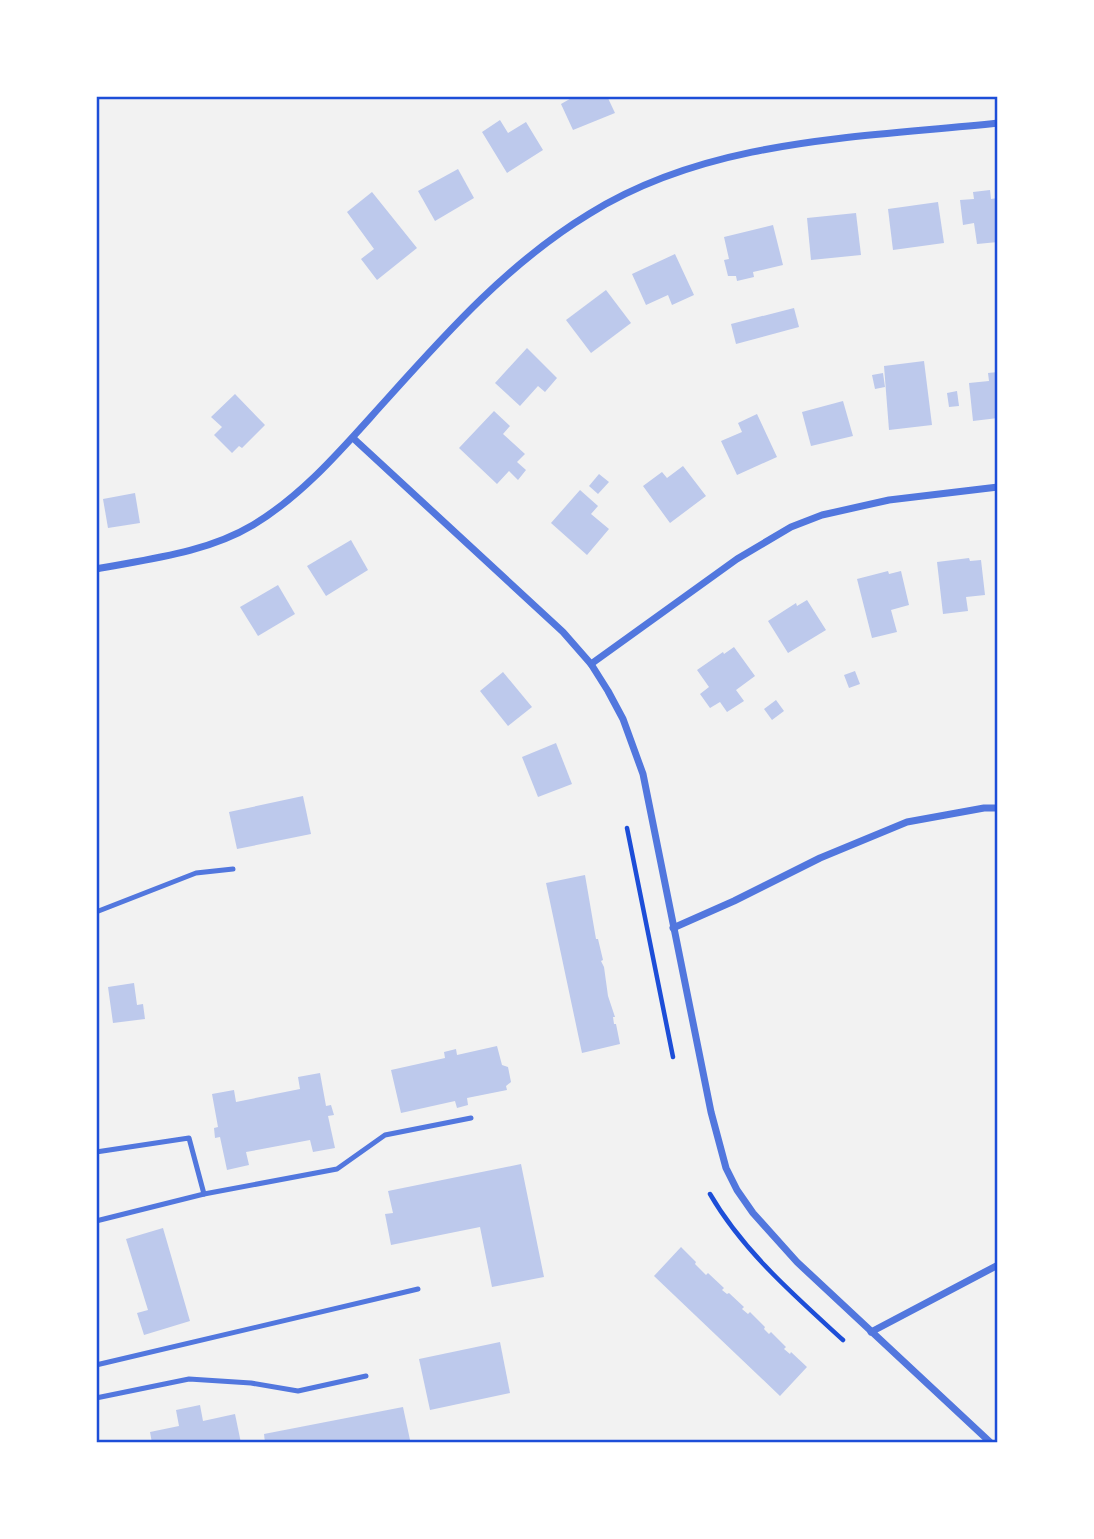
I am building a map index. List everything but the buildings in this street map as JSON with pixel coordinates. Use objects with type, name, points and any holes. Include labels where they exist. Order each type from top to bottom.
[{"type":"street","points":[[96,569],[205,546],[252,526],[303,488],[458,321],[507,274],[561,232],[624,195],[689,168],[755,151],[998,123]]},
{"type":"street","points":[[352,438],[522,592],[563,632],[590,664],[623,719],[637,755],[650,803],[718,1142],[726,1168],[737,1190],[772,1236],[991,1443]]},
{"type":"street","points":[[590,664],[737,559],[791,527],[822,515],[889,500],[998,487]]},
{"type":"street","points":[[673,928],[820,858],[907,822],[998,808]]},
{"type":"street","points":[[871,1332],[998,1265]]},
{"type":"lane","points":[[96,912],[196,873],[233,869]]},
{"type":"lane","points":[[96,1221],[204,1194],[337,1169],[386,1135],[471,1118]]},
{"type":"lane","points":[[96,1152],[189,1138],[204,1194]]},
{"type":"lane","points":[[96,1365],[418,1289]]},
{"type":"lane","points":[[96,1398],[189,1379],[251,1383],[298,1391],[366,1376]]},
{"type":"path","points":[[627,828],[673,1057]]},
{"type":"path","points":[[710,1194],[729,1223],[757,1257],[843,1340]]}]
